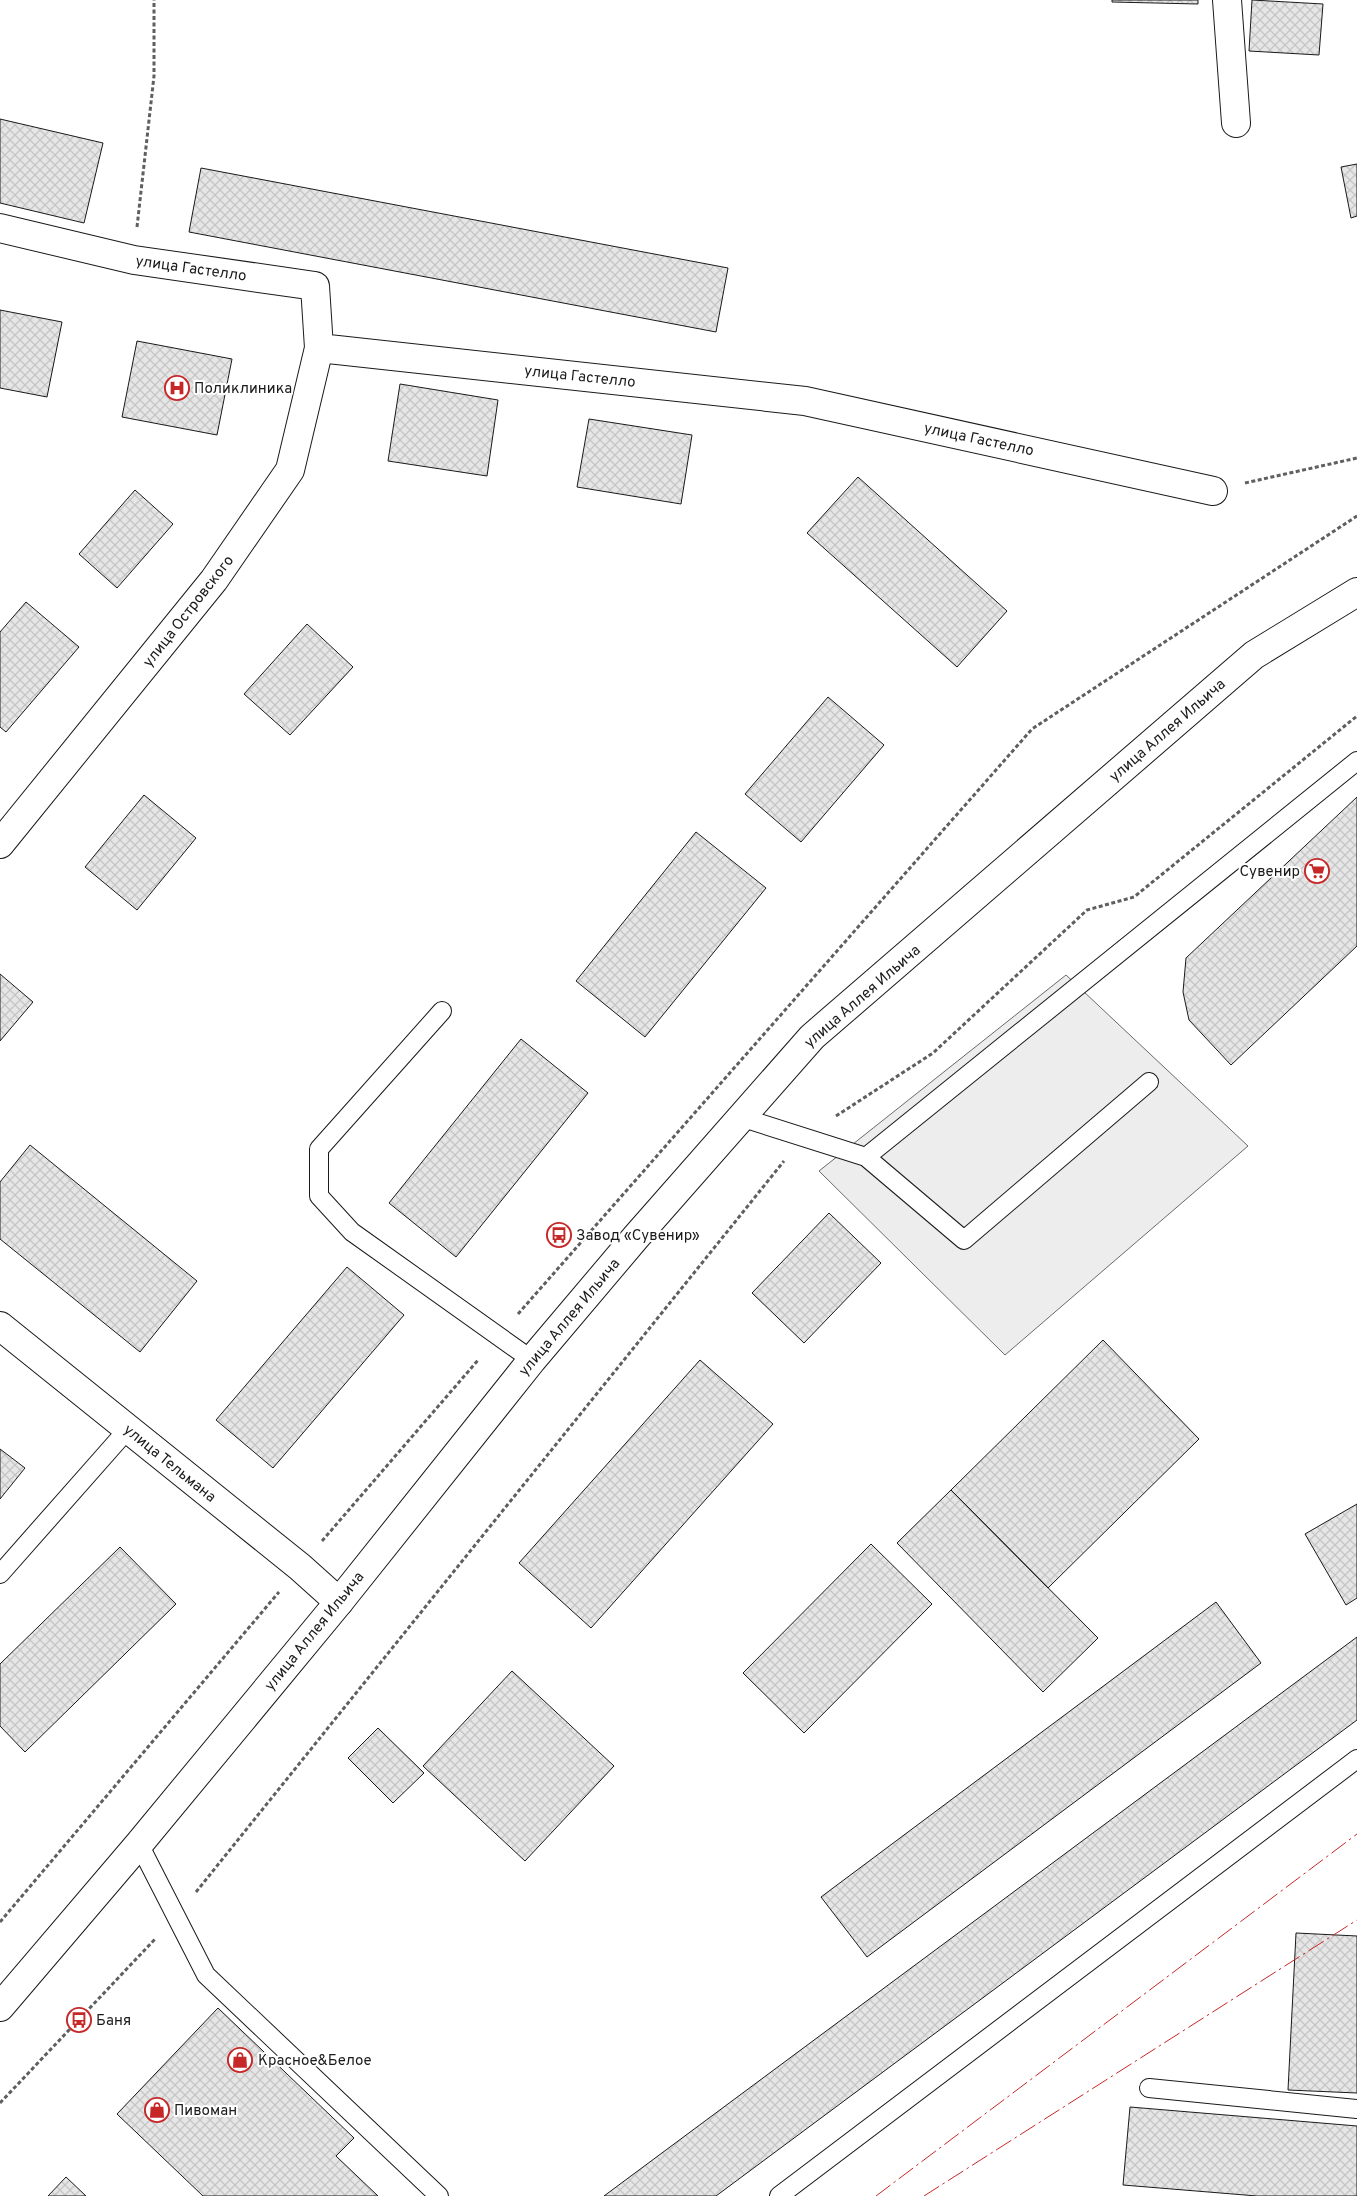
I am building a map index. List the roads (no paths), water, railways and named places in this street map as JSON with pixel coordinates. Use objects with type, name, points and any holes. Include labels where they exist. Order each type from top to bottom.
[{"type":"street","points":[[1227,0],[1236,123]]},
{"type":"street","name":"улица Гастелло","points":[[0,228],[134,260],[315,286],[319,348],[805,401],[1214,491]]},
{"type":"street","name":"улица Островского","points":[[0,844],[214,580],[290,470],[319,348]]},
{"type":"street","name":"улица Аллея Ильича","points":[[0,2007],[139,1844],[339,1602],[532,1360],[740,1117],[812,1037],[1254,655],[1357,592]]},
{"type":"street","name":"улица Тельмана","points":[[0,1326],[300,1567],[339,1602]]},
{"type":"lane","points":[[866,1157],[1357,761]]},
{"type":"lane","points":[[442,1011],[319,1149],[319,1196],[352,1232],[532,1360]]},
{"type":"lane","points":[[740,1117],[866,1157],[964,1240],[1149,1082]]},
{"type":"lane","points":[[0,1574],[128,1429]]},
{"type":"lane","points":[[779,2196],[1357,1759]]},
{"type":"lane","points":[[139,1844],[206,1975],[439,2196]]},
{"type":"lane","points":[[1149,2088],[1357,2109]]},
{"type":"place","name":"Поликлиника","points":[[177,388]]},
{"type":"place","name":"Сувенир","points":[[1317,871]]},
{"type":"place","name":"Завод «Сувенир»","points":[[559,1235]]},
{"type":"place","name":"Баня","points":[[79,2020]]},
{"type":"place","name":"Красное&Белое","points":[[240,2060]]},
{"type":"place","name":"Пивоман","points":[[157,2110]]}]
